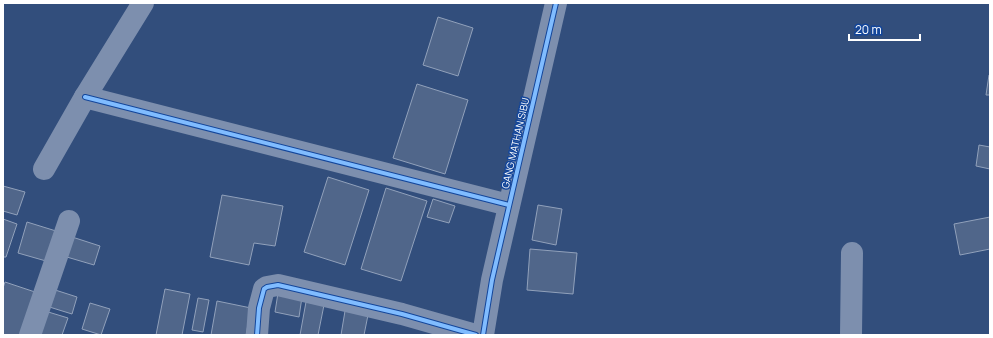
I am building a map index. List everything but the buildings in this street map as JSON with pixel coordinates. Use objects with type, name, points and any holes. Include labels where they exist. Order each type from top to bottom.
[{"type":"street","points":[[44,169],[85,97],[143,3]]},
{"type":"street","name":"GANG MATHAN SIBU","points":[[482,335],[492,280],[556,3]]},
{"type":"street","points":[[85,97],[509,204]]},
{"type":"street","points":[[30,335],[69,221]]},
{"type":"street","points":[[851,335],[852,253]]},
{"type":"street","points":[[257,335],[259,308],[264,289],[278,285],[402,314],[476,335]]},
{"type":"cycle path","points":[[483,335],[492,280],[556,3]]},
{"type":"cycle path","points":[[85,97],[509,205]]},
{"type":"cycle path","points":[[257,335],[259,308],[264,289],[278,285],[402,314],[476,335]]}]
